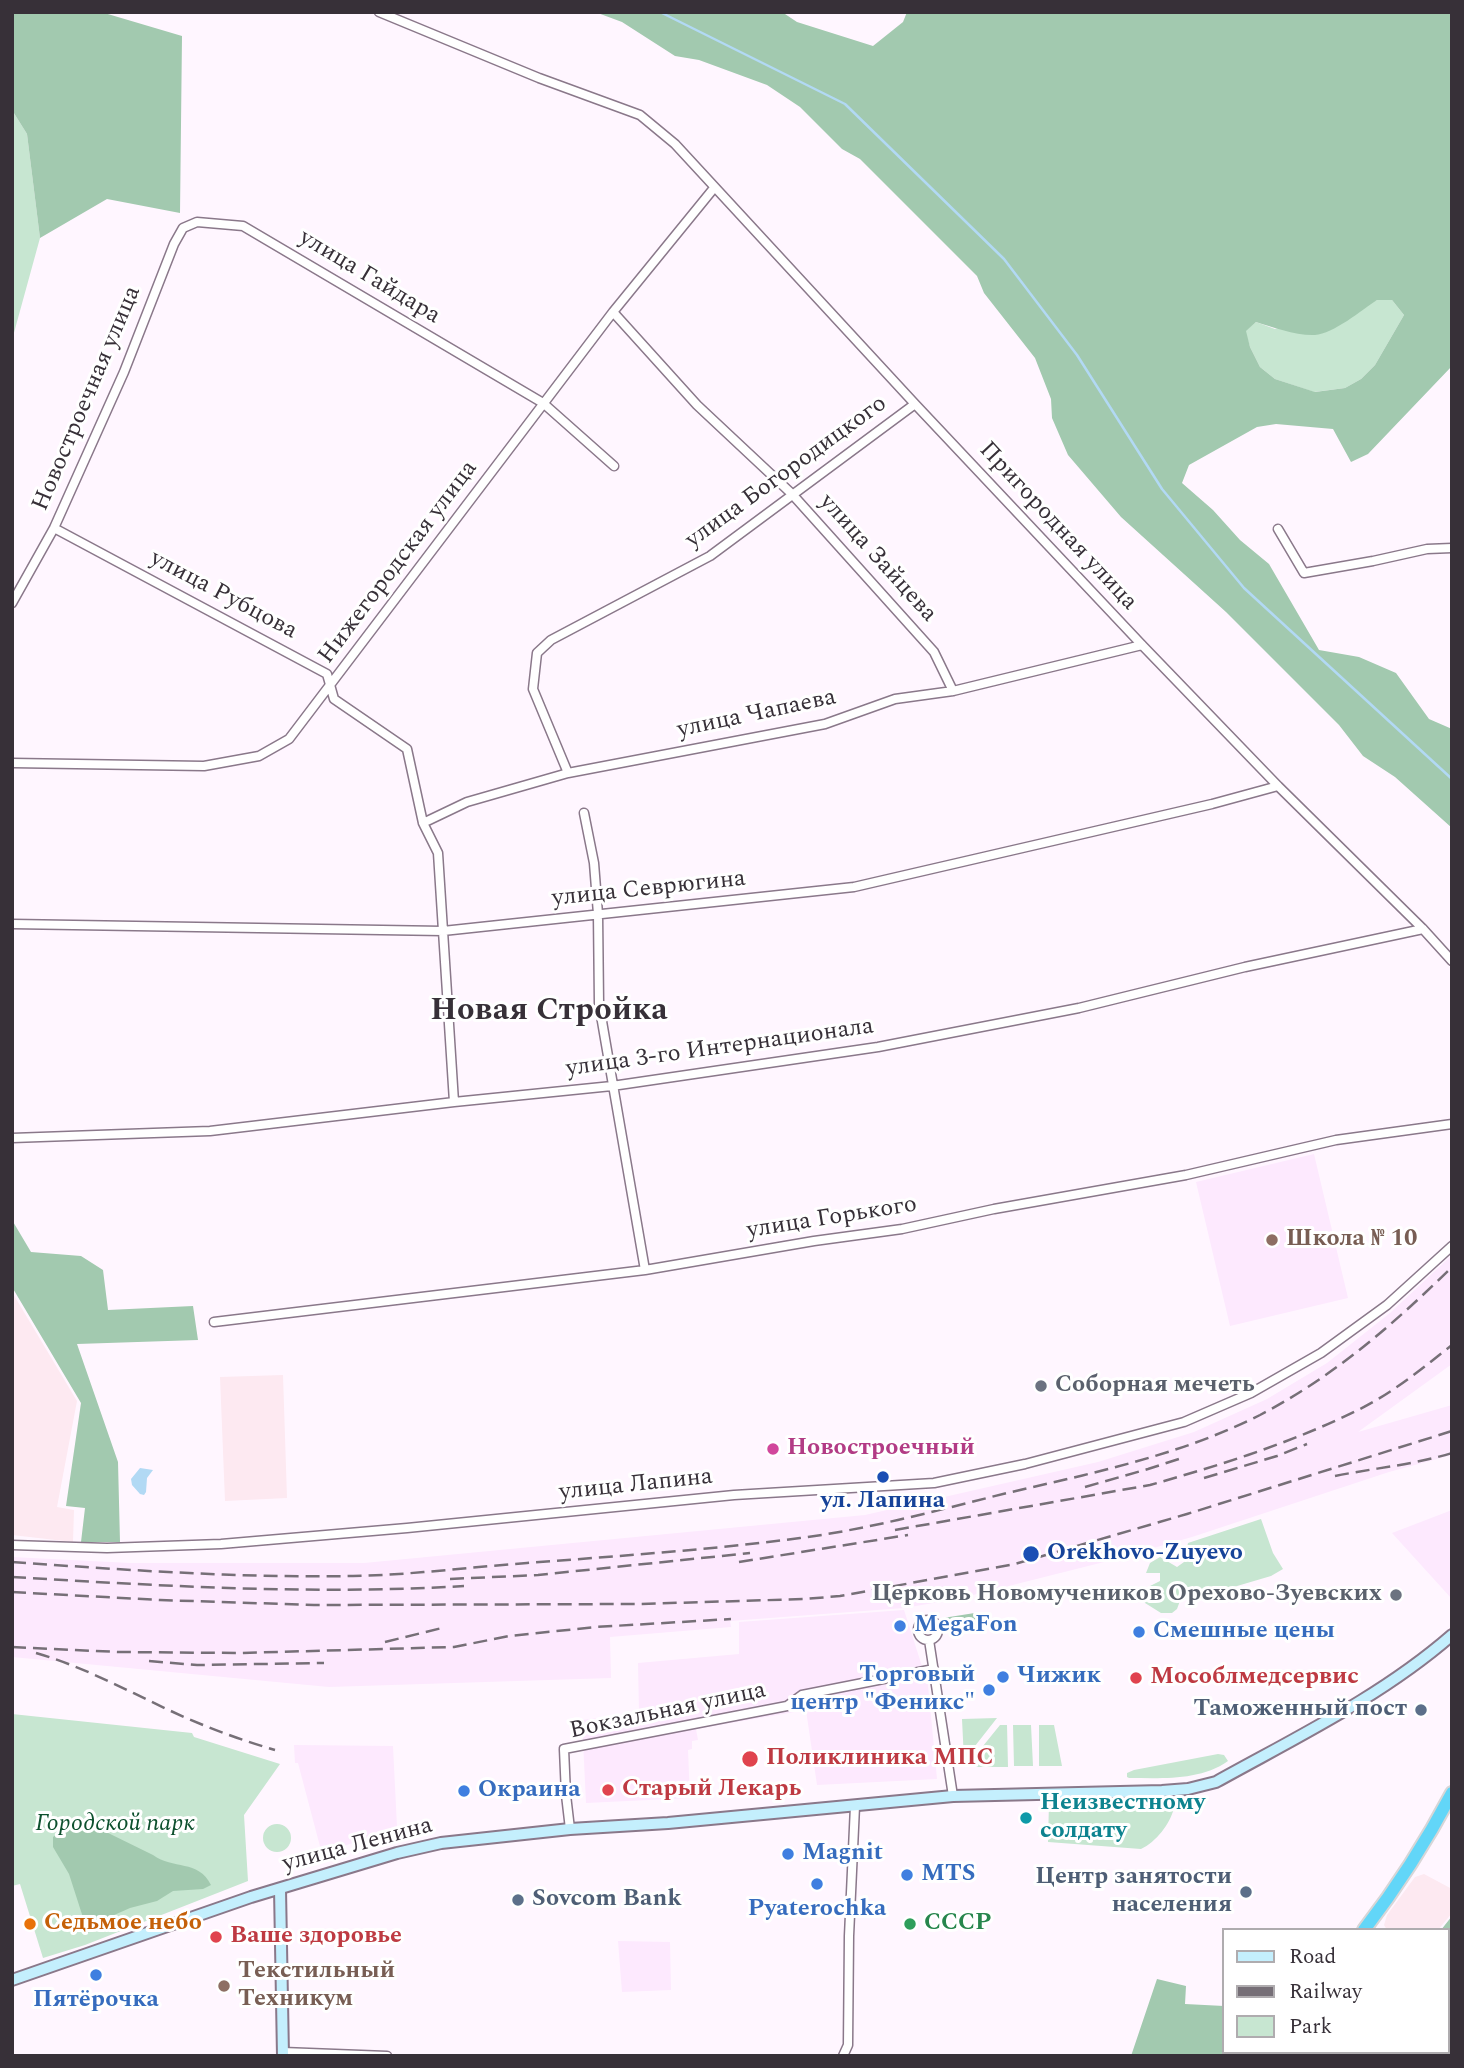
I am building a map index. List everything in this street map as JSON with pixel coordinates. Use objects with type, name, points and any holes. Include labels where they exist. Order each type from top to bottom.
[{"type":"highway","points":[[1366,1928],[1415,1860],[1452,1793]]},
{"type":"main road","name":"улица Ленина","points":[[12,1980],[201,1914],[397,1853],[440,1843],[953,1796],[1188,1789],[1216,1782],[1381,1688],[1437,1649],[1452,1635]]},
{"type":"main road","points":[[280,1889],[283,2054]]},
{"type":"street","name":"Пригородная улица","points":[[379,12],[436,37],[640,115],[674,144],[1142,645],[1452,961]]},
{"type":"street","name":"Нижегородская улица","points":[[12,763],[204,766],[259,756],[289,740],[613,312],[715,188]]},
{"type":"street","name":"улица Гайдара","points":[[174,244],[183,228],[197,222],[243,226],[543,403],[614,466]]},
{"type":"street","name":"Новостроечная улица","points":[[12,603],[54,528],[124,372],[174,244]]},
{"type":"street","name":"улица Зайцева","points":[[613,312],[697,405],[792,494],[934,652],[953,691]]},
{"type":"street","name":"улица Богородицкого","points":[[568,773],[533,689],[537,653],[551,640],[710,556],[915,404]]},
{"type":"street","name":"улица Рубцова","points":[[54,528],[327,674],[334,699],[407,749],[423,823],[438,853],[454,1102]]},
{"type":"street","points":[[1279,528],[1304,573],[1427,549],[1452,548]]},
{"type":"street","name":"улица Чапаева","points":[[423,823],[467,802],[568,773],[825,724],[895,699],[953,691],[1142,645]]},
{"type":"street","name":"улица Севрюгина","points":[[12,924],[443,931],[854,887],[1212,804],[1278,786]]},
{"type":"street","points":[[584,813],[594,863],[598,914],[598,1003],[645,1270]]},
{"type":"street","name":"улица 3-го Интернационала","points":[[12,1138],[210,1132],[612,1086],[878,1047],[1079,1008],[1245,967],[1423,929]]},
{"type":"street","name":"улица Горького","points":[[214,1322],[645,1270],[902,1229],[994,1209],[1186,1175],[1336,1140],[1452,1124]]},
{"type":"street","name":"улица Лапина","points":[[12,1545],[107,1548],[221,1544],[734,1495],[934,1483],[1025,1464],[1184,1422],[1251,1393],[1321,1353],[1387,1305],[1452,1246]]},
{"type":"street","points":[[929,1640],[953,1796]]},
{"type":"street","name":"Вокзальная улица","points":[[570,1829],[564,1749],[787,1706],[802,1695],[934,1669]]},
{"type":"street","points":[[842,2056],[848,2045],[849,1936],[855,1806]]},
{"type":"street","points":[[283,2054],[387,2056]]},
{"type":"shaded area","name":"Школа № 10","points":[[1314,1154],[1348,1298],[1230,1326],[1196,1182]]},
{"type":"shaded area","points":[[1452,1255],[1452,1364],[1358,1432],[1452,1405],[1452,1455],[1389,1472],[1192,1537],[1108,1561],[957,1599],[904,1608],[730,1621],[731,1627],[610,1637],[611,1678],[329,1687],[12,1657],[12,1557],[130,1563],[364,1563],[865,1515],[1098,1462],[1194,1432],[1267,1399],[1327,1363],[1390,1313]]},
{"type":"shaded area","points":[[12,1292],[77,1401],[57,1507],[74,1510],[73,1542],[12,1535]]},
{"type":"shaded area","points":[[283,1375],[287,1498],[225,1501],[220,1377]]},
{"type":"shaded area","points":[[1452,1510],[1452,1597],[1451,1598],[1392,1533]]},
{"type":"shaded area","points":[[904,1610],[928,1685],[937,1779],[817,1785],[806,1710],[696,1729],[698,1740],[692,1741],[692,1749],[688,1750],[690,1798],[586,1803],[582,1720],[639,1713],[638,1663],[739,1654],[739,1622]]},
{"type":"shaded area","points":[[294,1745],[393,1746],[397,1827],[322,1854],[298,1763],[295,1763]]},
{"type":"shaded area","points":[[1424,1874],[1452,1889],[1452,1913],[1440,1928],[1386,1928],[1387,1915],[1415,1877]]},
{"type":"shaded area","points":[[618,1941],[670,1942],[671,1990],[622,1992]]},
{"type":"green space","points":[[12,12],[101,12],[182,36],[180,213],[107,199],[40,238],[27,134],[12,110]]},
{"type":"green space","points":[[595,12],[782,12],[797,22],[873,46],[903,22],[907,12],[1452,12],[1452,366],[1368,454],[1351,462],[1333,429],[1276,424],[1257,427],[1189,465],[1182,483],[1213,510],[1240,540],[1269,564],[1319,650],[1359,657],[1396,673],[1429,719],[1452,729],[1452,828],[1395,777],[1363,756],[1339,725],[1226,612],[1121,517],[1068,455],[1052,418],[1051,399],[1035,358],[984,293],[977,276],[860,159],[842,149],[800,107],[767,85],[699,60],[675,56],[622,22]],"holes":[[[1377,300],[1392,300],[1404,315],[1375,365],[1361,379],[1345,388],[1315,392],[1275,379],[1260,367],[1250,347],[1246,331],[1256,322],[1293,333],[1322,334],[1339,326]]]},
{"type":"green space","points":[[12,110],[27,134],[40,238],[12,340]]},
{"type":"green space","points":[[1377,300],[1392,300],[1404,315],[1375,365],[1361,379],[1345,388],[1314,392],[1275,379],[1260,367],[1245,331],[1256,322],[1275,329]]},
{"type":"green space","points":[[12,1220],[31,1252],[81,1256],[103,1270],[108,1310],[193,1306],[198,1340],[77,1344],[118,1462],[120,1542],[81,1542],[85,1508],[66,1506],[81,1403],[12,1287]]},
{"type":"green space","points":[[1261,1519],[1273,1553],[1283,1569],[1271,1576],[1193,1599],[1181,1598],[1177,1609],[1172,1613],[1161,1613],[1145,1603],[1142,1594],[1160,1581],[1160,1573],[1146,1573],[1150,1563],[1160,1557],[1177,1567],[1184,1562],[1188,1543]]},
{"type":"green space","points":[[981,1612],[983,1626],[945,1632],[943,1618]]},
{"type":"green space","name":"Городской парк","points":[[12,1714],[192,1733],[194,1737],[280,1764],[244,1815],[248,1881],[85,1945],[43,1958],[20,1884],[12,1886]]},
{"type":"green space","points":[[997,1718],[964,1760],[962,1719]]},
{"type":"green space","points":[[1000,1725],[1007,1725],[1008,1767],[966,1767]]},
{"type":"green space","points":[[1013,1725],[1031,1725],[1033,1766],[1014,1766]]},
{"type":"green space","points":[[1039,1725],[1054,1725],[1062,1766],[1039,1766]]},
{"type":"green space","points":[[1224,1755],[1228,1761],[1205,1772],[1167,1778],[1127,1777],[1127,1773],[1134,1770]]},
{"type":"green space","points":[[1169,1801],[1174,1808],[1162,1832],[1141,1849],[1048,1842],[1049,1802]]},
{"type":"green space","points":[[277,1824],[287,1828],[291,1838],[287,1848],[277,1852],[267,1848],[263,1838],[267,1828]]},
{"type":"green space","points":[[70,1829],[100,1829],[161,1860],[199,1871],[211,1885],[203,1889],[173,1891],[157,1901],[112,1916],[88,1933],[69,1874],[53,1847],[53,1837]]},
{"type":"green space","points":[[1452,1916],[1450,2006],[1450,1928],[1443,1928]]},
{"type":"green space","points":[[1157,1979],[1186,1986],[1185,2004],[1222,2006],[1222,2054],[1232,2054],[1230,2056],[1131,2056]]},
{"type":"green space","points":[[1280,2054],[1414,2054],[1412,2056],[1278,2056]]},
{"type":"water","points":[[140,1468],[153,1470],[147,1478],[144,1495],[132,1485],[131,1479]]},
{"type":"water","points":[[1452,2004],[1452,2056],[1412,2056],[1450,2054]]},
{"type":"waterway","points":[[660,12],[845,104],[1004,259],[1077,355],[1162,489],[1244,588],[1452,779]]},
{"type":"railway","points":[[12,1562],[225,1575],[375,1575],[732,1546],[800,1538],[878,1524],[1136,1461],[1230,1429],[1287,1400],[1338,1367],[1408,1309],[1452,1267]]},
{"type":"railway","points":[[895,1530],[1150,1485],[1230,1461],[1309,1432],[1360,1409],[1396,1387],[1452,1345]]},
{"type":"railway","points":[[12,1592],[314,1605],[639,1604],[840,1596],[1015,1564],[1187,1514],[1452,1431]]},
{"type":"railway","points":[[1204,1478],[1307,1444]]},
{"type":"railway","points":[[1335,1476],[1452,1453]]},
{"type":"railway","points":[[1085,1487],[1185,1457]]},
{"type":"railway","points":[[739,1562],[908,1535]]},
{"type":"railway","points":[[450,1579],[538,1575],[750,1553]]},
{"type":"railway","points":[[12,1577],[294,1589],[464,1586]]},
{"type":"railway","points":[[12,1647],[118,1652],[239,1653],[454,1647],[509,1636],[596,1627],[731,1619]]},
{"type":"railway","points":[[385,1642],[446,1627]]},
{"type":"railway","points":[[36,1653],[93,1674],[184,1717],[275,1750]]},
{"type":"railway","points":[[149,1661],[197,1665],[324,1663]]},
{"type":"place","name":"Школа № 10","points":[[1272,1240]]},
{"type":"place","name":"Соборная мечеть","points":[[1041,1386]]},
{"type":"place","name":"Новостроечный","points":[[773,1449]]},
{"type":"place","name":"ул. Лапина","points":[[883,1477]]},
{"type":"place","name":"Orekhovo-Zuyevo","points":[[1031,1554]]},
{"type":"place","name":"Церковь Новомучеников Орехово-Зуевских","points":[[1396,1595]]},
{"type":"place","name":"MegaFon","points":[[900,1626]]},
{"type":"place","name":"Смешные цены","points":[[1139,1632]]},
{"type":"place","name":"Чижик","points":[[1003,1677]]},
{"type":"place","name":"Мособлмедсервис","points":[[1136,1678]]},
{"type":"place","name":"Торговый центр \"Феникс\"","points":[[989,1690]]},
{"type":"place","name":"Таможенный пост","points":[[1421,1710]]},
{"type":"place","name":"Поликлиника МПС","points":[[750,1759]]},
{"type":"place","name":"Старый Лекарь","points":[[608,1790]]},
{"type":"place","name":"Окраина","points":[[464,1791]]},
{"type":"place","name":"Неизвестному солдату","points":[[1026,1818]]},
{"type":"place","name":"Magnit","points":[[788,1854]]},
{"type":"place","name":"MTS","points":[[907,1875]]},
{"type":"place","name":"Pyaterochka","points":[[817,1884]]},
{"type":"place","name":"Центр занятости населения","points":[[1246,1892]]},
{"type":"place","name":"Sovcom Bank","points":[[518,1900]]},
{"type":"place","name":"Седьмое небо","points":[[30,1924]]},
{"type":"place","name":"СССР","points":[[910,1924]]},
{"type":"place","name":"Ваше здоровье","points":[[216,1937]]},
{"type":"place","name":"Пятёрочка","points":[[96,1975]]},
{"type":"place","name":"Текстильный Техникум","points":[[224,1986]]},
{"type":"district","name":"Новая Стройка","points":[[549,1013]]}]
